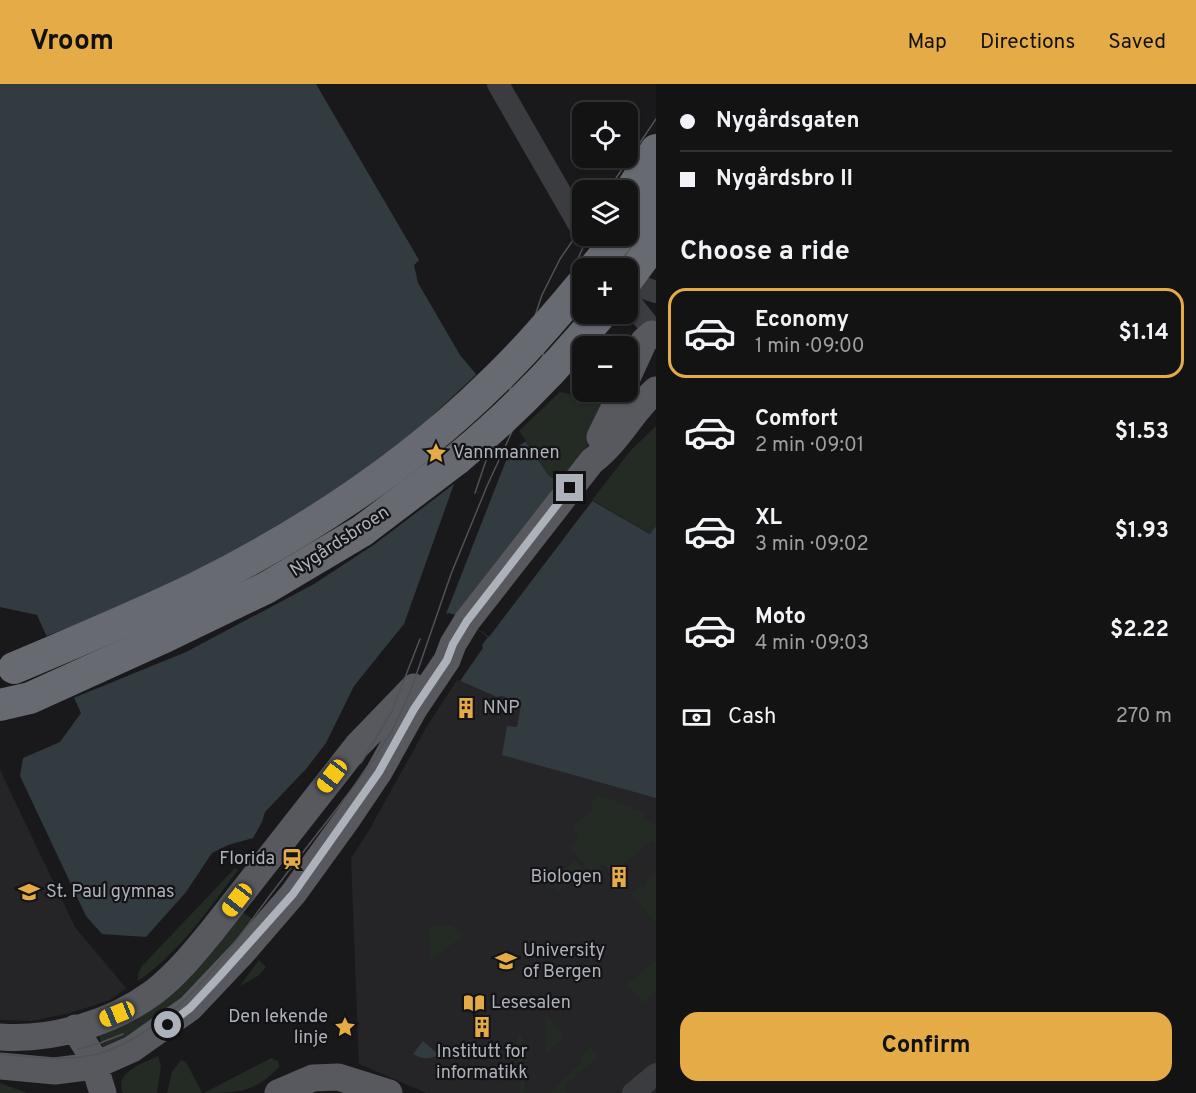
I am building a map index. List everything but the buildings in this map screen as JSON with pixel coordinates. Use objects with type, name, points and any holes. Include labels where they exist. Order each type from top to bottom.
[{"type":"highway","points":[[656,150],[628,195],[632,208],[656,229]]},
{"type":"highway","points":[[638,210],[656,185]]},
{"type":"highway","points":[[638,266],[656,241]]},
{"type":"highway","points":[[602,258],[612,246]]},
{"type":"highway","name":"Nygårdsbroen","points":[[7,671],[197,587],[252,558],[346,501],[410,454],[491,384],[572,296]]},
{"type":"highway","name":"Nygårdsbroen","points":[[30,698],[266,588],[362,531],[422,487],[478,441],[514,408],[593,324]]},
{"type":"highway","points":[[0,705],[30,698]]},
{"type":"highway","points":[[0,720],[30,698]]},
{"type":"main road","points":[[638,354],[644,341],[654,329]]},
{"type":"main road","points":[[80,1077],[140,1044],[190,1008],[293,894],[379,772],[414,709],[447,660],[453,644],[467,621],[592,460],[605,451],[644,401],[656,390]]},
{"type":"main road","points":[[592,460],[616,402]]},
{"type":"main road","points":[[0,1037],[39,1036],[75,1028],[117,1014],[155,991],[185,963],[212,932],[357,746],[411,690],[440,653],[453,644]]},
{"type":"main road","points":[[75,1028],[87,1047],[80,1077]]},
{"type":"main road","points":[[0,1066],[80,1077],[103,1093]]},
{"type":"main road","points":[[278,1093],[313,1078],[338,1077],[388,1093]]},
{"type":"street","points":[[506,88],[572,211]]},
{"type":"street","points":[[638,285],[656,292]]},
{"type":"street","points":[[638,311],[654,329]]},
{"type":"street","points":[[633,1093],[656,1074]]},
{"type":"shaded area","points":[[0,84],[316,84],[419,260],[414,265],[418,283],[460,355],[496,398],[549,476],[650,534],[656,526],[656,798],[502,755],[507,726],[517,727],[521,704],[502,696],[497,697],[460,681],[488,637],[461,617],[449,613],[404,624],[354,686],[326,743],[306,769],[265,812],[253,838],[228,845],[212,853],[186,892],[146,937],[102,934],[86,916],[20,776],[23,758],[60,742],[81,713],[37,615],[0,607]]},
{"type":"shaded area","points":[[560,392],[572,395],[572,402],[610,402],[596,434],[561,483],[549,476],[519,431]]},
{"type":"shaded area","points":[[656,426],[656,526],[651,534],[592,500],[631,450]]},
{"type":"shaded area","name":"University of Bergen","points":[[457,680],[497,697],[502,695],[521,704],[517,728],[507,726],[656,798],[656,1093],[426,1093],[359,1064],[351,858],[427,726]]},
{"type":"shaded area","name":"St. Paul gymnas","points":[[0,770],[75,927],[126,988],[110,1000],[70,1013],[32,1021],[0,1020]]},
{"type":"shaded area","points":[[598,795],[646,813],[643,817],[656,826],[656,844],[652,840],[612,874],[603,864],[592,874],[569,847],[580,837],[571,827],[594,808],[590,803]]},
{"type":"shaded area","points":[[575,860],[584,870],[559,892],[550,881]]},
{"type":"shaded area","points":[[235,868],[238,870],[180,944],[138,981],[138,974],[142,966]]},
{"type":"shaded area","points":[[656,872],[655,923],[631,893],[648,883],[646,880]]},
{"type":"shaded area","points":[[237,908],[260,925],[198,991],[105,1055],[99,1036],[136,1020],[172,995]]},
{"type":"shaded area","points":[[452,925],[461,938],[430,960],[429,926]]},
{"type":"shaded area","points":[[259,960],[266,967],[258,976],[240,986]]},
{"type":"shaded area","points":[[656,960],[656,991],[643,1003],[627,984]]},
{"type":"shaded area","points":[[547,1016],[565,1037],[546,1053],[545,1018]]},
{"type":"shaded area","points":[[517,1033],[522,1036],[525,1093],[520,1093]]},
{"type":"shaded area","points":[[423,1041],[439,1055],[425,1058],[413,1054]]},
{"type":"shaded area","points":[[591,1047],[598,1056],[563,1087],[567,1093],[550,1093],[582,1062],[579,1058]]},
{"type":"shaded area","points":[[158,1056],[161,1066],[157,1093],[123,1093],[121,1085],[126,1074],[138,1065]]},
{"type":"shaded area","points":[[271,1058],[278,1061],[279,1067],[253,1087],[236,1092],[204,1093]]},
{"type":"shaded area","points":[[181,1060],[186,1062],[202,1093],[167,1093],[172,1072]]},
{"type":"shaded area","points":[[0,1083],[27,1093],[0,1093]]},
{"type":"pier","points":[[479,372],[499,396],[526,441],[509,453],[446,614],[404,624],[454,484],[375,544],[314,584],[186,652],[71,699],[44,637],[143,599],[273,531],[346,484],[416,431]]},
{"type":"pier","points":[[561,483],[593,500],[489,637],[461,617]]},
{"type":"tram line","points":[[615,180],[656,119]]},
{"type":"tram line","points":[[475,493],[542,295],[560,259],[572,242]]},
{"type":"tram line","points":[[0,1054],[52,1058],[91,1055],[104,1052],[133,1039],[159,1022],[204,980],[225,955],[372,762],[393,729],[411,690],[451,574],[487,486],[527,399],[557,306],[584,246]]},
{"type":"tram line","points":[[361,763],[392,711],[420,639]]},
{"type":"tram line","points":[[78,1049],[123,1034]]},
{"type":"place","name":"Vannmannen","points":[[436,453]]},
{"type":"place","name":"NNP","points":[[466,708]]},
{"type":"place","name":"Florida","points":[[292,859]]},
{"type":"place","name":"Biologen","points":[[619,877]]},
{"type":"place","name":"St. Paul gymnas","points":[[29,892]]},
{"type":"place","name":"University of Bergen","points":[[506,961]]},
{"type":"place","name":"Lesesalen","points":[[474,1003]]},
{"type":"place","name":"Den lekende linje","points":[[345,1027]]},
{"type":"place","name":"Institutt for informatikk","points":[[482,1027]]},
{"type":"route","points":[[168,1025],[190,1008],[293,894],[379,772],[414,709],[447,660],[453,644],[467,621],[570,488]]}]
